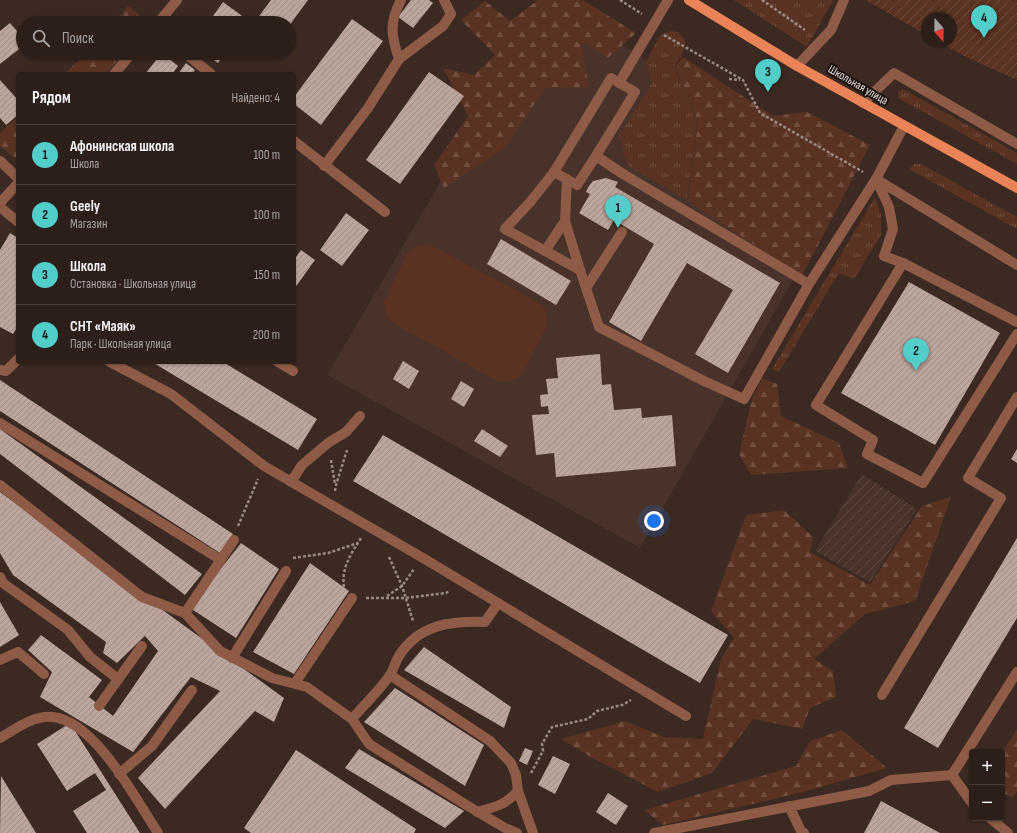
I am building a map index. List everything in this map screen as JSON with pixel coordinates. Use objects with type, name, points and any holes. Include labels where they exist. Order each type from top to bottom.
[{"type":"main road","name":"Школьная улица","points":[[690,0],[798,66],[1017,188]]},
{"type":"street","points":[[164,16],[177,0]]},
{"type":"street","points":[[399,59],[393,38],[392,25],[395,12],[402,0]]},
{"type":"street","points":[[324,166],[368,108],[399,59],[443,26],[451,14],[444,0]]},
{"type":"street","points":[[619,83],[668,0]]},
{"type":"street","points":[[798,66],[831,30],[844,0]]},
{"type":"street","points":[[116,72],[126,60]]},
{"type":"street","points":[[194,60],[209,72]]},
{"type":"street","points":[[863,103],[894,73],[1017,144]]},
{"type":"street","points":[[554,172],[577,185],[635,92],[611,78],[554,172],[532,201],[505,229],[580,270]]},
{"type":"street","points":[[566,179],[565,221],[599,327],[744,399],[809,284],[876,179],[904,126]]},
{"type":"street","points":[[296,143],[385,212]]},
{"type":"street","points":[[596,156],[623,174],[809,284]]},
{"type":"street","points":[[0,162],[16,176]]},
{"type":"street","points":[[876,179],[889,207],[893,229],[884,256],[903,263],[1017,322]]},
{"type":"street","points":[[876,179],[1017,265]]},
{"type":"street","points":[[0,203],[16,185]]},
{"type":"street","points":[[0,207],[16,220]]},
{"type":"street","points":[[545,251],[565,221]]},
{"type":"street","points":[[586,288],[622,232]]},
{"type":"street","points":[[903,263],[816,404],[873,440],[867,454],[923,483],[1017,334]]},
{"type":"street","points":[[0,370],[6,371],[16,360]]},
{"type":"street","points":[[114,364],[171,394],[264,466],[464,582],[686,716]]},
{"type":"street","points":[[282,364],[293,370]]},
{"type":"street","points":[[882,695],[1001,498],[968,478],[1017,397]]},
{"type":"street","points":[[291,482],[302,465],[328,443],[346,432],[360,416]]},
{"type":"street","points":[[0,423],[221,560]]},
{"type":"street","points":[[0,485],[142,597],[185,613],[220,651],[272,678],[308,686],[352,719],[369,744],[477,812],[517,833]]},
{"type":"street","points":[[185,613],[234,540]]},
{"type":"street","points":[[232,658],[286,571]]},
{"type":"street","points":[[0,578],[3,583],[68,630],[90,657],[118,679]]},
{"type":"street","points":[[295,682],[352,598]]},
{"type":"street","points":[[352,719],[390,675],[399,656],[409,643],[418,635],[434,627],[458,621],[485,622],[498,603]]},
{"type":"street","points":[[99,706],[142,646]]},
{"type":"street","points":[[0,660],[18,652],[44,674]]},
{"type":"street","points":[[952,775],[1017,672]]},
{"type":"street","points":[[390,675],[490,741],[511,763],[516,774],[518,791],[533,833]]},
{"type":"street","points":[[119,774],[152,746],[192,690]]},
{"type":"street","points":[[0,738],[33,719],[54,717],[72,724],[87,734],[107,755],[158,833]]},
{"type":"street","points":[[952,775],[969,799]]},
{"type":"street","points":[[655,833],[869,791],[891,780],[952,775]]},
{"type":"street","points":[[477,812],[497,807],[508,802],[518,791]]},
{"type":"street","points":[[789,806],[801,831],[804,833]]},
{"type":"street","points":[[994,821],[1008,833]]},
{"type":"path","points":[[620,0],[654,22],[666,38],[743,80],[760,113],[876,179]]},
{"type":"path","points":[[762,0],[805,30]]},
{"type":"path","points":[[729,79],[743,80]]},
{"type":"path","points":[[336,485],[348,446],[346,432]]},
{"type":"path","points":[[328,443],[336,485],[335,507]]},
{"type":"path","points":[[234,540],[239,524],[264,466]]},
{"type":"path","points":[[368,526],[345,566],[343,577],[344,587],[352,598],[405,598],[446,593],[464,582]]},
{"type":"path","points":[[378,532],[402,586],[418,635]]},
{"type":"path","points":[[286,571],[285,559],[328,553],[358,543]]},
{"type":"path","points":[[386,597],[402,586],[423,558]]},
{"type":"path","points":[[518,791],[529,777],[543,751],[542,744],[552,727],[588,719],[597,711],[622,705],[645,690]]},
{"type":"shaded area","points":[[547,1],[850,180],[640,548],[327,375]]},
{"type":"shaded area","points":[[862,474],[917,509],[870,582],[815,551]]},
{"type":"green space","points":[[538,0],[583,0],[636,33],[608,58],[581,41],[589,87],[545,88],[505,148],[444,188],[434,165],[468,116],[443,68],[474,75],[495,55],[461,20],[485,1],[510,21]]},
{"type":"green space","points":[[734,0],[833,0],[807,47]]},
{"type":"green space","points":[[865,0],[1017,0],[1017,80],[950,48],[957,48],[957,12],[921,12],[921,32]]},
{"type":"green space","points":[[128,6],[141,16],[120,16]]},
{"type":"green space","points":[[670,31],[678,32],[686,42],[681,57],[674,66],[697,121],[687,200],[627,165],[619,136],[652,83],[646,62],[660,35]]},
{"type":"green space","points":[[683,57],[773,116],[807,112],[870,145],[802,276],[688,201],[698,121],[675,67]]},
{"type":"green space","points":[[79,60],[118,60],[107,72],[66,72]]},
{"type":"green space","points":[[903,89],[1017,153],[1017,164],[898,98],[898,92]]},
{"type":"green space","points":[[16,118],[16,158],[0,146],[0,133]]},
{"type":"green space","points":[[914,164],[921,164],[1017,217],[1017,229],[909,169]]},
{"type":"green space","points":[[875,197],[881,215],[881,235],[854,279],[839,273],[779,372],[772,369]]},
{"type":"green space","points":[[429,244],[540,303],[544,308],[547,315],[548,324],[523,373],[517,378],[508,381],[497,381],[393,323],[387,315],[384,301],[407,254],[417,245]]},
{"type":"green space","points":[[762,378],[777,384],[781,416],[839,443],[848,468],[751,475],[739,454],[752,399]]},
{"type":"green space","points":[[951,497],[915,601],[865,614],[814,659],[833,671],[836,697],[810,708],[802,729],[753,719],[712,773],[658,792],[589,756],[561,739],[625,721],[664,737],[703,739],[721,659],[734,638],[711,611],[746,515],[784,510],[813,537],[810,552],[870,585],[922,506]]},
{"type":"green space","points":[[1017,729],[1017,791],[1013,798],[1005,794],[1004,749]]},
{"type":"green space","points":[[842,730],[887,768],[803,792],[663,825],[644,810],[796,766],[810,741]]},
{"type":"building","points":[[271,0],[308,0],[296,16],[259,16]]},
{"type":"building","points":[[411,0],[429,0],[433,3],[413,28],[398,17]]},
{"type":"building","points":[[223,2],[242,16],[213,16]]},
{"type":"building","points":[[352,19],[383,41],[321,125],[296,106],[296,94]]},
{"type":"building","points":[[10,23],[16,30],[16,51],[0,64],[0,31]]},
{"type":"building","points":[[156,60],[171,60],[178,66],[174,72],[147,72]]},
{"type":"building","points":[[186,63],[195,70],[194,72],[179,72]]},
{"type":"building","points":[[429,72],[464,96],[400,184],[366,160]]},
{"type":"building","points":[[0,80],[16,98],[16,117],[6,125],[0,118]]},
{"type":"building","points":[[606,178],[618,182],[615,187],[780,283],[728,373],[695,354],[733,290],[687,263],[641,341],[609,322],[654,244],[614,220],[608,230],[579,213],[590,194],[586,192],[589,186],[593,181]]},
{"type":"building","points":[[346,213],[369,230],[342,266],[320,250]]},
{"type":"building","points":[[10,233],[16,237],[16,329],[13,334],[0,327],[0,250]]},
{"type":"building","points":[[501,239],[571,281],[556,305],[487,264]]},
{"type":"building","points":[[301,250],[315,260],[296,286],[296,257]]},
{"type":"building","points":[[909,282],[1000,333],[935,445],[841,393]]},
{"type":"building","points":[[600,354],[602,385],[611,384],[614,410],[641,408],[642,418],[672,415],[676,466],[556,477],[554,453],[536,455],[532,415],[549,414],[548,406],[541,407],[540,395],[548,394],[546,379],[558,378],[556,358]]},
{"type":"building","points":[[403,361],[419,371],[409,389],[393,379]]},
{"type":"building","points":[[155,364],[226,364],[317,419],[298,450]]},
{"type":"building","points":[[0,380],[233,534],[220,553],[0,411]]},
{"type":"building","points":[[461,381],[474,389],[464,407],[451,399]]},
{"type":"building","points":[[0,429],[202,574],[185,595],[0,454]]},
{"type":"building","points":[[482,429],[508,446],[500,457],[474,441]]},
{"type":"building","points":[[383,435],[728,635],[700,683],[353,481]]},
{"type":"building","points":[[1017,449],[1017,463],[1011,459]]},
{"type":"building","points":[[0,492],[284,698],[274,722],[255,711],[165,809],[138,778],[220,691],[191,677],[133,752],[40,697],[52,672],[28,650],[41,635],[102,680],[89,697],[113,716],[158,651],[145,636],[117,663],[103,653],[106,642],[13,575],[0,553]]},
{"type":"building","points":[[1017,538],[1017,618],[938,748],[904,728]]},
{"type":"building","points":[[241,543],[279,569],[236,638],[190,608]]},
{"type":"building","points":[[310,563],[349,591],[294,674],[253,652]]},
{"type":"building","points":[[0,602],[19,635],[0,647]]},
{"type":"building","points":[[424,647],[511,707],[504,728],[404,670]]},
{"type":"building","points":[[395,688],[484,745],[465,786],[364,722]]},
{"type":"building","points":[[70,723],[140,833],[87,833],[73,811],[106,790],[95,773],[67,791],[37,744]]},
{"type":"building","points":[[525,748],[533,751],[527,765],[519,761]]},
{"type":"building","points":[[359,749],[464,811],[445,828],[345,768]]},
{"type":"building","points":[[296,750],[416,829],[414,833],[251,833],[244,828]]},
{"type":"building","points":[[553,756],[570,764],[555,794],[538,785]]},
{"type":"building","points":[[1,776],[36,833],[0,833]]},
{"type":"building","points":[[608,793],[628,806],[616,825],[596,812]]},
{"type":"building","points":[[881,801],[940,833],[864,833]]},
{"type":"place","name":"СНТ «Маяк»","points":[[984,38]]},
{"type":"place","name":"Школа","points":[[768,92]]},
{"type":"place","name":"Афонинская школа","points":[[618,228]]},
{"type":"place","name":"Geely","points":[[916,371]]}]
